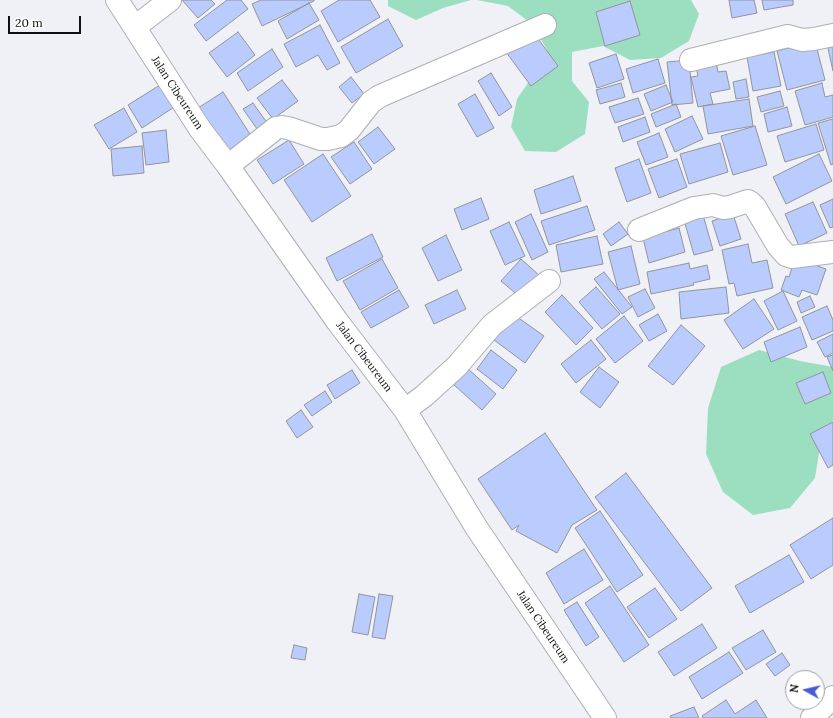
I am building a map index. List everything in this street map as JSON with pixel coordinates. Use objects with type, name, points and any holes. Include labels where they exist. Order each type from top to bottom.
[{"type":"street","name":"Jalan Cibeureum","points":[[117,0],[200,129],[228,166],[337,321],[405,410],[476,527],[605,718]]},
{"type":"street","points":[[135,27],[170,0]]},
{"type":"street","points":[[228,166],[276,128],[288,128],[321,139],[340,136],[349,130],[371,102],[380,96],[544,25]]},
{"type":"street","points":[[691,60],[788,36],[802,40],[833,35]]},
{"type":"street","points":[[638,230],[694,208],[713,205],[723,208],[748,201],[755,207],[778,246],[786,255],[792,256],[833,252]]},
{"type":"street","points":[[405,410],[430,391],[458,366],[492,325],[549,281]]},
{"type":"street","points":[[813,718],[833,697]]},
{"type":"green space","points":[[388,0],[471,0],[443,8],[416,20],[388,6]]},
{"type":"green space","points":[[477,0],[691,0],[699,14],[689,41],[661,58],[630,60],[603,46],[572,52],[572,81],[589,102],[585,134],[556,152],[525,151],[511,127],[517,99],[534,74],[547,50],[532,24],[508,6]]},
{"type":"green space","points":[[759,350],[800,361],[833,367],[833,420],[821,441],[815,478],[790,508],[753,515],[723,492],[706,454],[708,408],[721,367]]},
{"type":"building","points":[[182,0],[211,0],[215,4],[198,18]]},
{"type":"building","points":[[227,0],[241,0],[248,9],[206,41],[194,25]]},
{"type":"building","points":[[261,0],[314,1],[262,26],[252,4]]},
{"type":"building","points":[[339,0],[370,0],[380,17],[338,42],[321,11]]},
{"type":"building","points":[[729,0],[754,0],[757,13],[732,18]]},
{"type":"building","points":[[762,0],[793,0],[793,5],[764,10]]},
{"type":"building","points":[[630,1],[640,35],[605,46],[596,12]]},
{"type":"building","points":[[309,3],[319,20],[287,39],[278,21]]},
{"type":"building","points":[[388,19],[403,46],[356,73],[341,47]]},
{"type":"building","points":[[320,25],[340,63],[327,70],[318,55],[296,67],[284,44]]},
{"type":"building","points":[[238,32],[255,55],[227,77],[209,53]]},
{"type":"building","points":[[533,32],[558,66],[531,86],[506,52]]},
{"type":"building","points":[[815,41],[825,80],[787,90],[777,51]]},
{"type":"building","points":[[833,43],[833,71],[827,44]]},
{"type":"building","points":[[272,49],[283,67],[248,91],[237,73]]},
{"type":"building","points":[[774,52],[781,86],[753,91],[747,57]]},
{"type":"building","points":[[616,54],[624,79],[597,88],[589,63]]},
{"type":"building","points":[[715,56],[718,72],[726,71],[730,89],[710,93],[713,104],[698,107],[691,77],[698,76],[695,61]]},
{"type":"building","points":[[658,59],[665,83],[633,93],[626,69]]},
{"type":"building","points":[[689,60],[693,103],[672,105],[667,62]]},
{"type":"building","points":[[491,73],[512,107],[499,116],[478,81]]},
{"type":"building","points":[[351,77],[364,94],[352,103],[339,87]]},
{"type":"building","points":[[746,79],[749,97],[736,99],[733,82]]},
{"type":"building","points":[[168,80],[182,102],[142,128],[128,105]]},
{"type":"building","points":[[282,80],[298,101],[273,119],[257,98]]},
{"type":"building","points":[[621,83],[625,97],[600,104],[596,90]]},
{"type":"building","points":[[822,83],[825,97],[833,95],[833,117],[805,125],[795,91]]},
{"type":"building","points":[[666,85],[673,102],[651,111],[644,94]]},
{"type":"building","points":[[780,91],[784,106],[761,112],[757,97]]},
{"type":"building","points":[[223,92],[255,142],[230,158],[198,108]]},
{"type":"building","points":[[475,94],[494,128],[477,137],[458,104]]},
{"type":"building","points":[[638,98],[644,114],[615,123],[609,107]]},
{"type":"building","points":[[749,99],[753,126],[708,134],[703,106]]},
{"type":"building","points":[[253,103],[270,127],[260,133],[243,109]]},
{"type":"building","points":[[676,104],[681,117],[656,127],[651,114]]},
{"type":"building","points":[[787,107],[792,126],[768,132],[764,114]]},
{"type":"building","points":[[124,108],[137,132],[109,149],[94,125]]},
{"type":"building","points":[[692,116],[703,139],[675,152],[665,129]]},
{"type":"building","points":[[645,117],[650,132],[623,142],[618,127]]},
{"type":"building","points":[[833,119],[833,164],[831,165],[818,123]]},
{"type":"building","points":[[816,124],[824,150],[785,162],[777,136]]},
{"type":"building","points":[[755,126],[767,165],[733,175],[721,136]]},
{"type":"building","points":[[378,127],[395,149],[374,164],[358,142]]},
{"type":"building","points":[[166,130],[169,162],[146,165],[142,133]]},
{"type":"building","points":[[659,133],[668,157],[646,165],[637,142]]},
{"type":"building","points":[[289,140],[304,164],[273,184],[257,160]]},
{"type":"building","points":[[354,142],[372,169],[350,184],[331,157]]},
{"type":"building","points":[[720,143],[728,172],[689,184],[680,154]]},
{"type":"building","points":[[142,146],[144,173],[113,176],[111,149]]},
{"type":"building","points":[[323,154],[351,196],[312,222],[284,180]]},
{"type":"building","points":[[819,154],[832,181],[786,204],[773,177]]},
{"type":"building","points":[[639,159],[651,193],[627,202],[615,168]]},
{"type":"building","points":[[677,159],[687,187],[659,198],[648,169]]},
{"type":"building","points":[[573,176],[581,201],[541,214],[534,190]]},
{"type":"building","points":[[481,198],[489,219],[462,230],[454,209]]},
{"type":"building","points":[[833,199],[833,227],[830,228],[820,205]]},
{"type":"building","points":[[813,202],[827,233],[799,246],[785,214]]},
{"type":"building","points":[[587,206],[595,230],[549,245],[541,221]]},
{"type":"building","points":[[531,214],[548,252],[532,260],[515,222]]},
{"type":"building","points":[[733,214],[741,239],[720,246],[712,221]]},
{"type":"building","points":[[703,215],[713,250],[694,255],[684,220]]},
{"type":"building","points":[[509,222],[525,256],[505,265],[490,231]]},
{"type":"building","points":[[619,222],[628,234],[611,246],[603,234]]},
{"type":"building","points":[[679,228],[685,252],[649,263],[643,238]]},
{"type":"building","points":[[372,234],[383,257],[337,281],[326,258]]},
{"type":"building","points":[[446,235],[462,270],[438,281],[422,248]]},
{"type":"building","points":[[597,236],[603,264],[561,272],[556,245]]},
{"type":"building","points":[[748,244],[752,263],[767,260],[773,288],[737,296],[734,283],[729,284],[722,250]]},
{"type":"building","points":[[631,246],[640,284],[618,290],[608,252]]},
{"type":"building","points":[[795,258],[826,269],[817,295],[802,290],[799,297],[781,290],[786,276],[789,277]]},
{"type":"building","points":[[382,259],[398,288],[360,310],[343,281]]},
{"type":"building","points":[[521,259],[540,276],[521,298],[501,281]]},
{"type":"building","points":[[689,263],[690,269],[707,265],[710,279],[693,283],[694,285],[651,294],[647,272]]},
{"type":"building","points":[[604,272],[632,307],[622,314],[594,279]]},
{"type":"building","points":[[596,287],[620,314],[602,329],[579,302]]},
{"type":"building","points":[[726,287],[729,313],[681,319],[679,292]]},
{"type":"building","points":[[645,289],[655,308],[638,317],[628,297]]},
{"type":"building","points":[[399,290],[409,307],[371,328],[361,312]]},
{"type":"building","points":[[457,290],[466,309],[434,324],[425,305]]},
{"type":"building","points":[[783,291],[797,321],[778,330],[764,301]]},
{"type":"building","points":[[562,295],[593,328],[576,345],[545,312]]},
{"type":"building","points":[[810,296],[815,307],[801,313],[797,302]]},
{"type":"building","points":[[754,299],[774,329],[743,349],[724,320]]},
{"type":"building","points":[[827,306],[833,320],[833,331],[812,340],[802,317]]},
{"type":"building","points":[[513,314],[544,336],[525,363],[494,340]]},
{"type":"building","points":[[658,314],[667,331],[649,341],[639,325]]},
{"type":"building","points":[[624,316],[643,341],[615,363],[596,339]]},
{"type":"building","points":[[681,325],[705,346],[673,385],[648,366]]},
{"type":"building","points":[[800,327],[807,347],[771,362],[764,342]]},
{"type":"building","points":[[833,334],[833,353],[825,357],[817,342]]},
{"type":"building","points":[[591,340],[606,359],[576,383],[561,364]]},
{"type":"building","points":[[491,350],[517,370],[503,389],[477,369]]},
{"type":"building","points":[[833,355],[833,371],[827,357]]},
{"type":"building","points":[[599,367],[619,382],[600,408],[580,392]]},
{"type":"building","points":[[467,368],[496,394],[482,410],[453,384]]},
{"type":"building","points":[[352,370],[360,383],[335,399],[327,385]]},
{"type":"building","points":[[823,372],[831,393],[805,404],[796,383]]},
{"type":"building","points":[[325,391],[332,402],[312,416],[304,405]]},
{"type":"building","points":[[301,410],[313,427],[297,438],[286,421]]},
{"type":"building","points":[[833,422],[833,465],[828,468],[810,434]]},
{"type":"building","points":[[545,433],[597,510],[572,525],[557,553],[516,531],[519,525],[512,530],[478,479]]},
{"type":"building","points":[[626,473],[712,588],[681,611],[595,497]]},
{"type":"building","points":[[600,511],[643,575],[617,592],[575,528]]},
{"type":"building","points":[[833,518],[833,565],[811,579],[790,545]]},
{"type":"building","points":[[584,549],[603,580],[564,604],[546,573]]},
{"type":"building","points":[[789,555],[804,582],[750,613],[735,586]]},
{"type":"building","points":[[610,586],[649,645],[624,662],[585,603]]},
{"type":"building","points":[[655,588],[677,619],[649,638],[627,607]]},
{"type":"building","points":[[359,594],[375,597],[368,635],[352,632]]},
{"type":"building","points":[[379,594],[393,596],[385,639],[372,637]]},
{"type":"building","points":[[577,602],[599,637],[586,646],[564,610]]},
{"type":"building","points":[[702,624],[717,648],[674,676],[658,652]]},
{"type":"building","points":[[763,630],[776,652],[746,670],[732,648]]},
{"type":"building","points":[[294,645],[307,648],[305,660],[291,658]]},
{"type":"building","points":[[729,652],[743,673],[702,699],[689,677]]},
{"type":"building","points":[[782,653],[790,665],[775,676],[766,664]]},
{"type":"building","points":[[726,700],[735,714],[756,700],[767,718],[703,718],[702,716]]},
{"type":"building","points":[[694,707],[699,718],[671,718],[670,716]]}]
